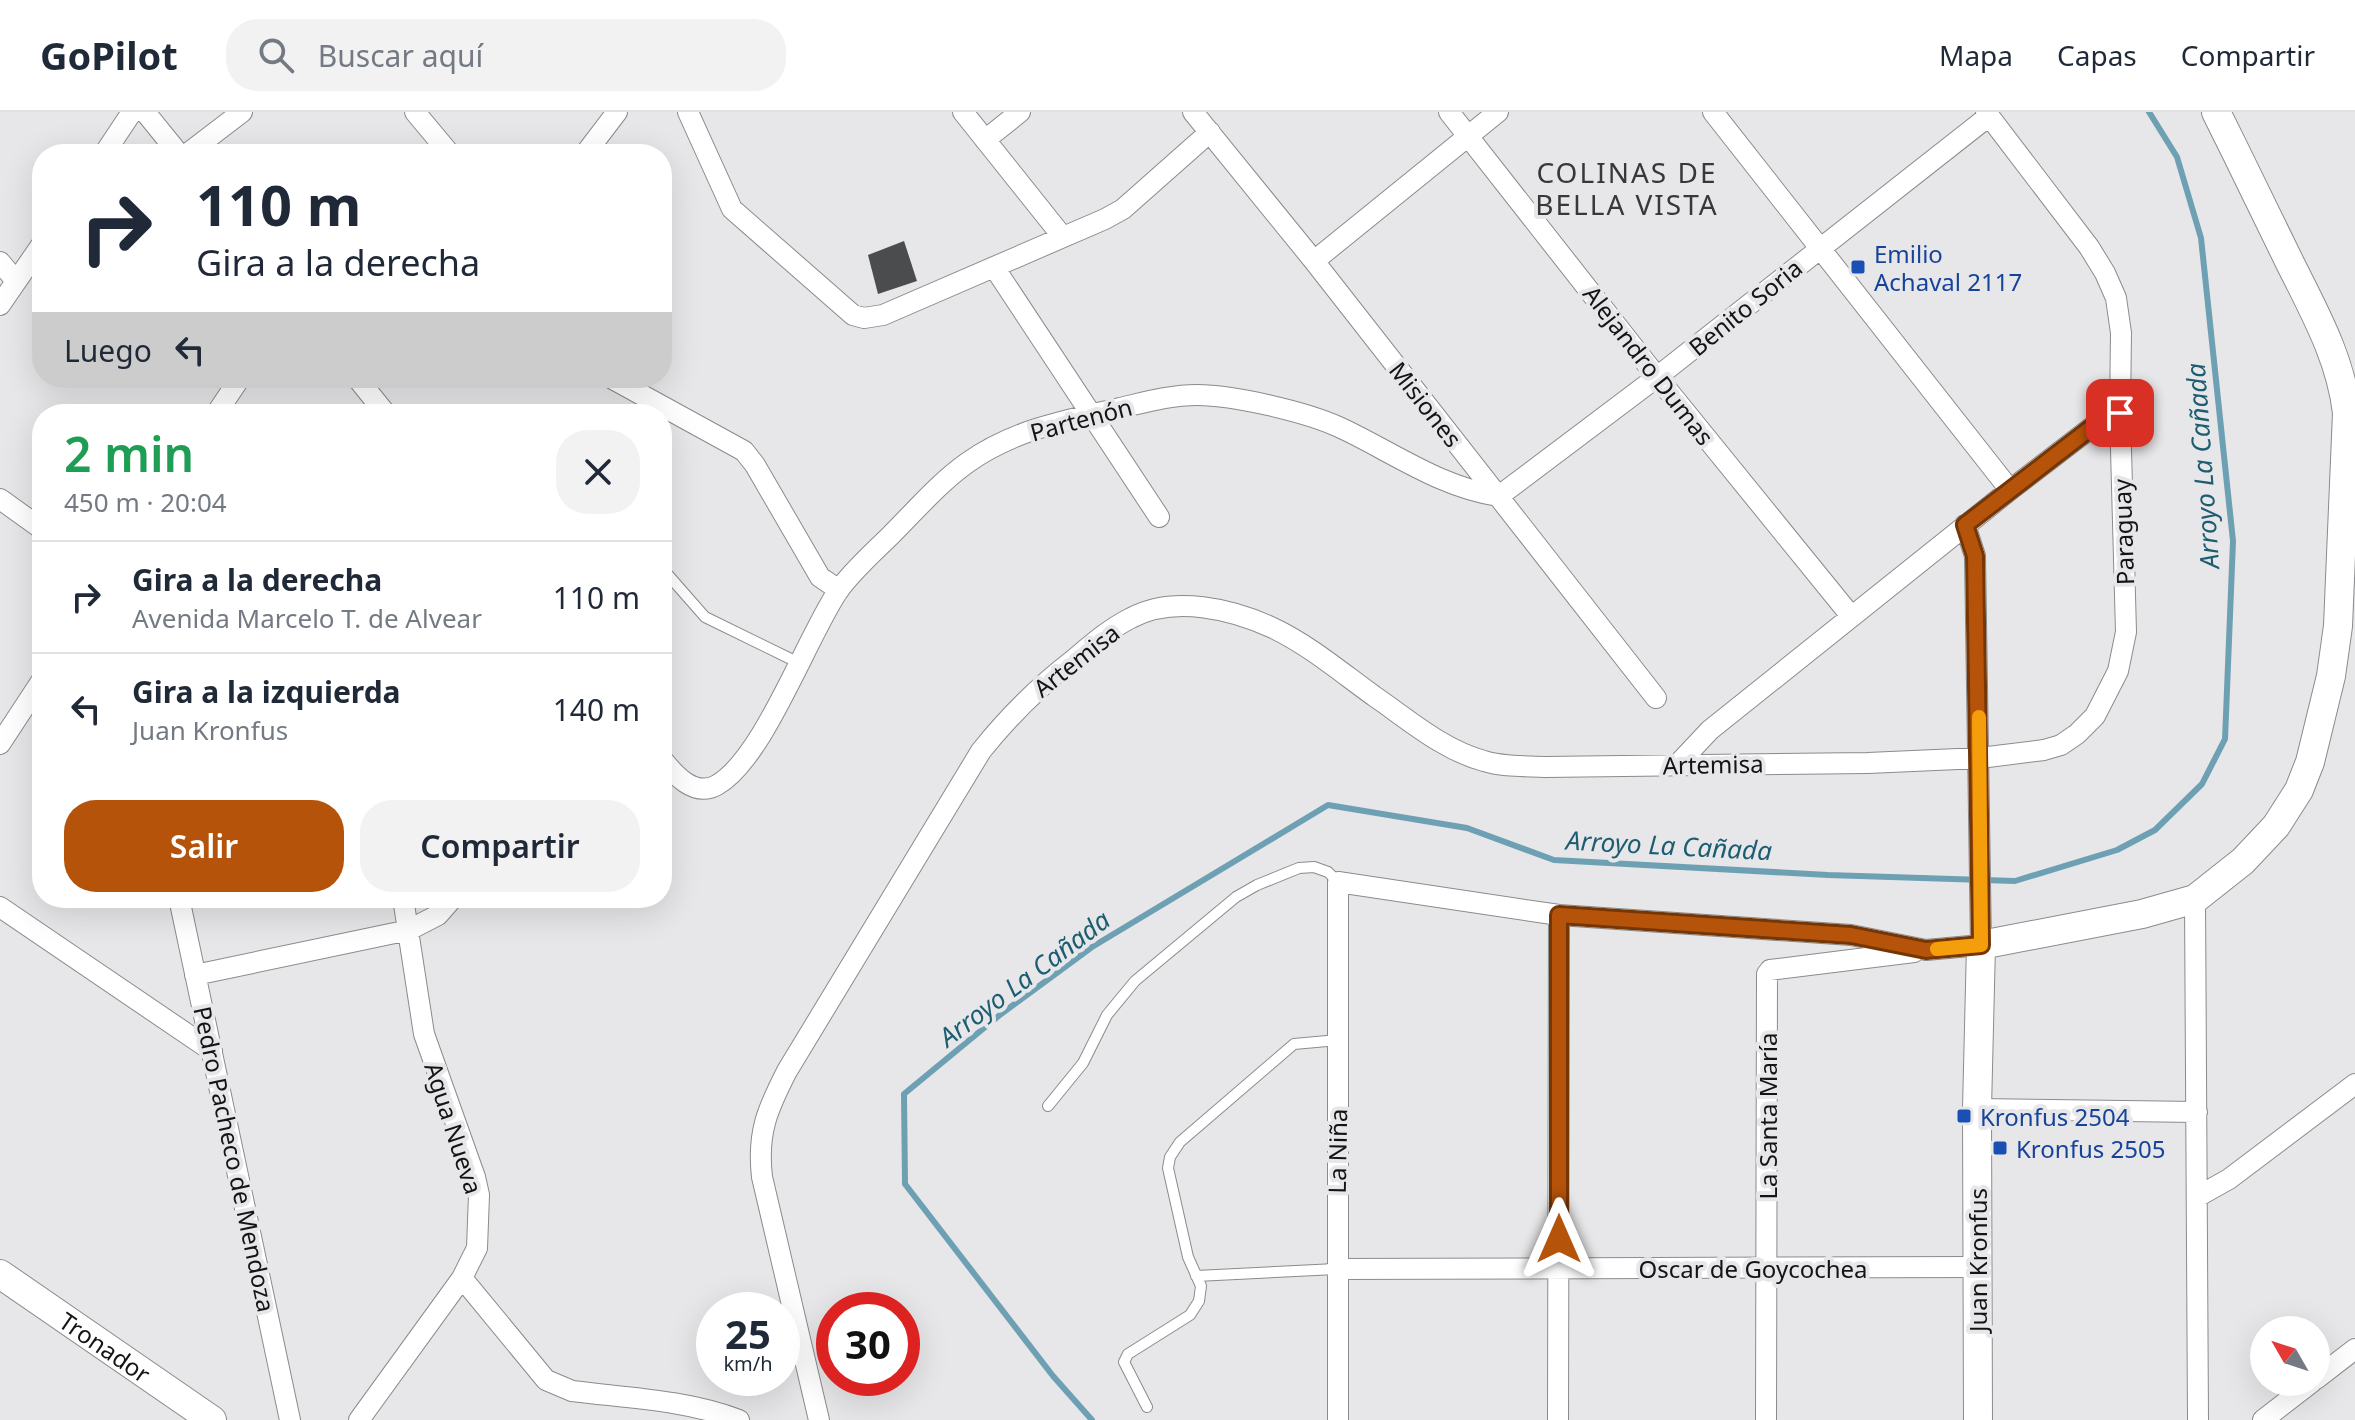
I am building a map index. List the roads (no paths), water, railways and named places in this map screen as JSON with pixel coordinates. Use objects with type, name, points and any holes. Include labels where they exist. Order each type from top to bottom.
[{"type":"main road","points":[[1981,945],[2142,914],[2195,899],[2243,861],[2276,826],[2299,790],[2310,762],[2331,676],[2338,626],[2347,413],[2339,370],[2318,320],[2216,112]]},
{"type":"main road","name":"Juan Kronfus","points":[[1978,1420],[1977,1109],[1981,945]]},
{"type":"main road","name":"Tronador","points":[[0,1274],[212,1420]]},
{"type":"street","points":[[111,144],[132,112]]},
{"type":"street","points":[[145,112],[171,144]]},
{"type":"street","points":[[200,144],[242,112]]},
{"type":"street","points":[[415,112],[442,144]]},
{"type":"street","points":[[593,144],[617,112]]},
{"type":"street","points":[[688,112],[732,209],[853,315],[864,318],[883,315],[1123,209],[1210,132]]},
{"type":"street","points":[[963,112],[1062,236]]},
{"type":"street","points":[[985,140],[1020,112]]},
{"type":"street","name":"Misiones","points":[[1193,112],[1314,261],[1656,698]]},
{"type":"street","name":"Alejandro Dumas","points":[[1449,112],[1657,377],[1851,616]]},
{"type":"street","points":[[1314,261],[1498,112]]},
{"type":"street","points":[[1713,112],[2010,490]]},
{"type":"street","name":"Benito Soria","points":[[1499,496],[1657,377],[1987,114]]},
{"type":"street","name":"Paraguay","points":[[1980,758],[2044,750],[2061,745],[2077,734],[2095,716],[2118,671],[2126,632],[2121,333],[2116,298],[2089,247],[1987,114]]},
{"type":"street","points":[[0,305],[32,258]]},
{"type":"street","points":[[0,262],[16,281]]},
{"type":"street","points":[[994,267],[1159,517]]},
{"type":"street","points":[[365,388],[378,404]]},
{"type":"street","points":[[629,388],[658,404]]},
{"type":"street","name":"Partenón","points":[[672,772],[692,786],[705,789],[716,786],[752,751],[839,590],[941,485],[968,463],[1001,443],[1042,425],[1174,396],[1226,398],[1312,416],[1451,484],[1499,496]]},
{"type":"street","points":[[672,411],[744,451],[820,577],[839,590]]},
{"type":"street","points":[[1677,765],[1710,730],[1965,525],[2100,421],[2120,413]]},
{"type":"street","points":[[0,499],[32,522]]},
{"type":"street","name":"Juan Kronfus","points":[[1965,525],[1975,556],[1981,945]]},
{"type":"street","name":"Artemisa","points":[[819,1420],[762,1177],[759,1152],[761,1131],[770,1104],[981,751],[1010,714],[1030,695],[1133,616],[1159,609],[1199,607],[1225,611],[1274,629],[1441,742],[1484,761],[1545,767],[1868,763],[1980,758]]},
{"type":"street","points":[[0,744],[32,695]]},
{"type":"street","points":[[1338,882],[1559,915],[1851,935],[1926,950],[1981,945]]},
{"type":"street","name":"La Niña","points":[[1338,882],[1338,1420]]},
{"type":"street","points":[[2195,899],[2198,1420]]},
{"type":"street","points":[[0,907],[212,1051]]},
{"type":"street","name":"Pedro Pacheco de Mendoza","points":[[181,908],[290,1420]]},
{"type":"street","name":"Agua Nueva","points":[[359,1420],[462,1278],[477,1248],[479,1195],[424,1034],[405,908]]},
{"type":"street","points":[[195,975],[409,930],[438,915],[444,908]]},
{"type":"street","points":[[1558,1420],[1559,915]]},
{"type":"street","name":"La Santa María","points":[[1766,1420],[1767,974],[1770,970],[1926,950]]},
{"type":"street","points":[[2197,1197],[2229,1179],[2355,1084]]},
{"type":"street","points":[[1977,1109],[2197,1112]]},
{"type":"street","name":"Oscar de Goycochea","points":[[1336,1269],[1977,1267]]},
{"type":"street","points":[[462,1278],[546,1380],[557,1386],[572,1391],[709,1410],[739,1420]]},
{"type":"street","points":[[2330,1369],[2355,1349]]},
{"type":"street","points":[[2263,1420],[2294,1396]]},
{"type":"lane","points":[[672,579],[705,617],[799,663]]},
{"type":"lane","points":[[1048,1106],[1083,1063],[1107,1015],[1135,981],[1236,897],[1299,868],[1314,867],[1328,872],[1338,882]]},
{"type":"lane","points":[[1147,1407],[1124,1362],[1128,1354],[1190,1315],[1199,1301],[1201,1286],[1188,1257],[1168,1168],[1170,1157],[1180,1142],[1294,1044],[1338,1040]]},
{"type":"lane","points":[[1196,1276],[1336,1269]]},
{"type":"waterway","name":"Arroyo La Cañada","points":[[1092,1420],[1053,1376],[905,1184],[904,1094],[1001,1014],[1092,947],[1328,805],[1467,828],[1554,860],[1828,875],[2015,881],[2117,850],[2155,830],[2202,784],[2225,739],[2233,541],[2201,238],[2177,157],[2149,112]]},
{"type":"place","name":"Emilio Achaval 2117","points":[[1858,267]]},
{"type":"place","name":"Kronfus 2504","points":[[1964,1116]]},
{"type":"place","name":"Kronfus 2505","points":[[2000,1148]]},
{"type":"district","name":"COLINAS DE BELLA VISTA","points":[[1627,188]]}]
